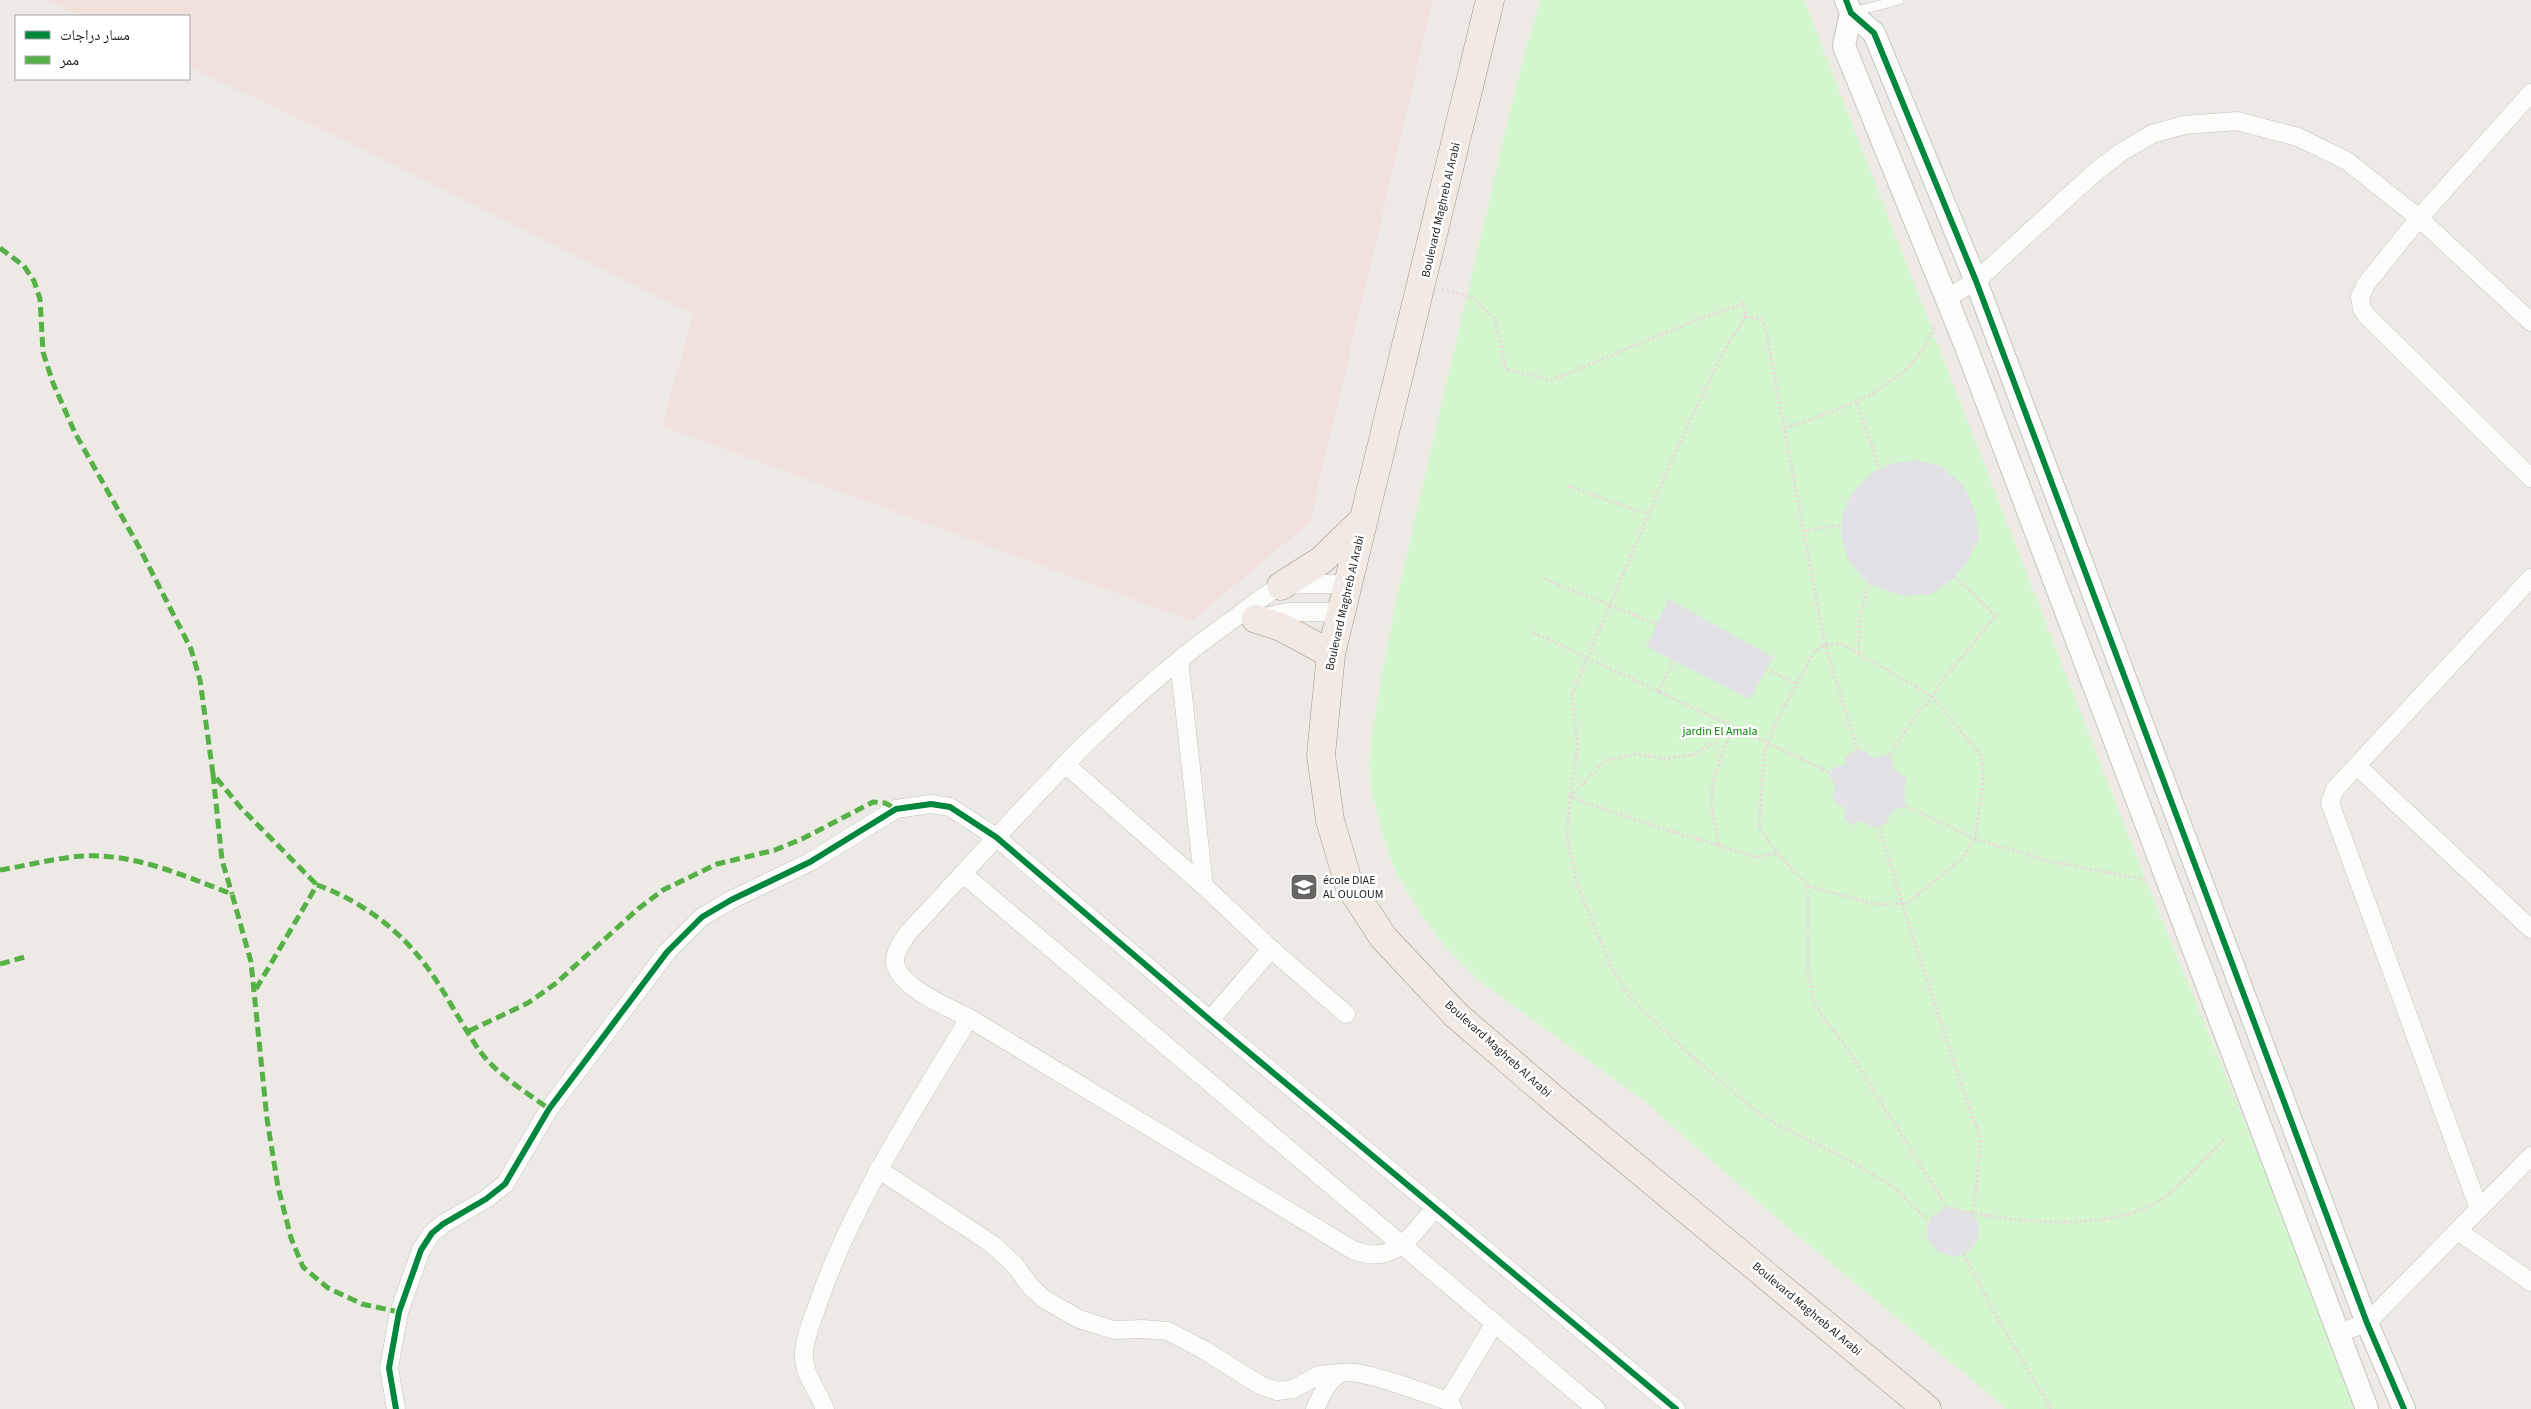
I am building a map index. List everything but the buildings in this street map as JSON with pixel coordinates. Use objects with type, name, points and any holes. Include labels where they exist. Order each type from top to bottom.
[{"type":"main road","name":"Boulevard Maghreb Al Arabi","points":[[1490,0],[1423,284],[1331,654],[1321,755],[1330,820],[1349,885],[1383,937],[1456,1015],[1927,1409]]},
{"type":"main road","points":[[1281,586],[1322,560],[1364,519]]},
{"type":"main road","points":[[1256,619],[1281,627],[1331,654]]},
{"type":"street","points":[[1849,6],[1874,33],[1976,281],[2367,1323],[2404,1409]]},
{"type":"street","points":[[1849,6],[1844,46],[1945,299],[1965,344],[2367,1409]]},
{"type":"street","points":[[2528,101],[2419,218],[2362,289],[2360,297],[2362,309],[2531,478]]},
{"type":"street","points":[[1945,299],[1976,281],[2094,173],[2152,134],[2184,125],[2237,122],[2298,137],[2346,161],[2419,218],[2531,322]]},
{"type":"street","points":[[2035,533],[2068,522]]},
{"type":"street","points":[[2478,1209],[2333,816],[2330,803],[2335,789],[2531,578]]},
{"type":"street","points":[[1347,584],[1281,586],[1178,660],[1115,714],[996,837],[906,934],[898,949],[895,962],[903,979],[914,988],[969,1018],[1353,1250],[1368,1256],[1402,1246],[1434,1208]]},
{"type":"street","points":[[1217,631],[1256,619],[1288,612],[1341,612]]},
{"type":"street","points":[[1178,660],[1204,886]]},
{"type":"street","points":[[1065,764],[1346,1014]]},
{"type":"street","points":[[2357,766],[2531,928]]},
{"type":"street","points":[[396,1409],[389,1368],[398,1312],[421,1250],[438,1228],[486,1199],[505,1184],[549,1109],[667,952],[702,917],[810,862],[896,809],[931,804],[950,807],[996,837],[1210,1020],[1676,1409]]},
{"type":"street","points":[[963,874],[1596,1409]]},
{"type":"street","points":[[1210,1020],[1271,949]]},
{"type":"street","points":[[825,1409],[805,1368],[804,1352],[830,1271],[878,1169],[969,1018]]},
{"type":"street","points":[[2338,1333],[2367,1323],[2531,1156]]},
{"type":"street","points":[[878,1169],[992,1244],[1014,1264],[1030,1286],[1044,1299],[1079,1319],[1114,1330],[1143,1329],[1168,1331],[1204,1350],[1260,1385],[1277,1391],[1293,1389],[1319,1375],[1357,1372],[1450,1405],[1494,1324]]},
{"type":"street","points":[[2458,1231],[2531,1282]]},
{"type":"street","points":[[1315,1409],[1329,1383],[1340,1373]]},
{"type":"lane","points":[[1849,6],[1899,0]]},
{"type":"path","points":[[1423,284],[1472,297],[1495,320],[1506,369],[1552,380],[1689,322],[1743,304],[1746,316],[1722,354],[1648,514],[1611,606],[1572,694],[1572,710],[1578,748],[1570,797],[1567,836],[1576,881],[1612,969],[1632,1000],[1685,1050],[1745,1102],[1774,1123],[1843,1156],[1889,1184],[1929,1221]]},
{"type":"path","points":[[1784,428],[1857,402],[1890,383],[1916,358],[1931,337],[1945,299]]},
{"type":"path","points":[[1746,316],[1762,320],[1766,331],[1824,645],[1858,751]]},
{"type":"path","points":[[1857,402],[1880,469]]},
{"type":"path","points":[[1568,486],[1648,514]]},
{"type":"path","points":[[1803,531],[1841,525]]},
{"type":"path","points":[[1890,754],[1917,714],[1933,697],[1938,685],[1996,616],[1955,576]]},
{"type":"path","points":[[1544,579],[1657,624]]},
{"type":"path","points":[[1859,653],[1859,621],[1868,584]]},
{"type":"path","points":[[1533,632],[1831,774]]},
{"type":"path","points":[[1842,644],[1933,697],[1982,758],[1983,781],[1975,839],[1961,859],[1908,903],[1879,905],[1808,886],[1778,853],[1759,827],[1762,770],[1767,744],[1796,683],[1814,652],[1824,645],[1842,644]]},
{"type":"path","points":[[1658,692],[1674,660]]},
{"type":"path","points":[[1766,668],[1796,683]]},
{"type":"path","points":[[1570,797],[1606,760],[1637,754],[1664,759],[1692,755],[1715,744],[1730,725]]},
{"type":"path","points":[[1719,845],[1713,815],[1712,790],[1728,740],[1730,725]]},
{"type":"path","points":[[1570,797],[1642,822],[1756,857],[1778,853]]},
{"type":"path","points":[[1906,806],[1975,839],[2049,861],[2168,886]]},
{"type":"path","points":[[1879,826],[1902,904],[1980,1136],[1973,1214]]},
{"type":"path","points":[[1808,886],[1808,972],[1814,1006],[1848,1050],[1946,1207],[1973,1214],[2076,1223],[2120,1217],[2160,1200],[2224,1139]]},
{"type":"path","points":[[1964,1254],[1991,1307],[2051,1409]]},
{"type":"shaded area","points":[[46,0],[1433,0],[1310,522],[1192,621],[662,426],[693,314],[363,149],[190,67],[190,15],[78,15]]},
{"type":"shaded area","points":[[1916,460],[1940,465],[1964,486],[1975,511],[1979,538],[1968,561],[1952,580],[1931,594],[1903,596],[1868,584],[1848,560],[1841,536],[1842,515],[1851,494],[1871,473],[1891,464]]},
{"type":"shaded area","points":[[1668,599],[1773,657],[1750,699],[1647,647]]},
{"type":"shaded area","points":[[1864,750],[1874,758],[1890,754],[1894,769],[1907,779],[1904,790],[1906,806],[1892,811],[1886,824],[1873,827],[1862,821],[1851,825],[1845,818],[1844,807],[1837,806],[1832,796],[1835,785],[1830,777],[1832,769],[1846,764],[1845,758],[1851,752]]},
{"type":"shaded area","points":[[1947,1207],[1973,1214],[1979,1225],[1978,1236],[1973,1247],[1964,1254],[1954,1257],[1938,1252],[1928,1240],[1927,1227],[1931,1217]]},
{"type":"green space","name":"jardin El Amala","points":[[1540,0],[1804,0],[2146,881],[2362,1409],[2007,1409],[1779,1220],[1644,1101],[1481,982],[1449,951],[1424,919],[1402,883],[1391,862],[1372,795],[1369,764],[1374,720],[1394,610],[1438,419],[1518,78]]},
{"type":"marked path","points":[[0,248],[24,266],[34,281],[40,299],[43,352],[53,383],[75,433],[139,547],[191,649],[200,680],[213,774],[241,808],[317,885]]},
{"type":"marked path","points":[[213,774],[222,860],[232,894]]},
{"type":"marked path","points":[[469,1031],[528,1003],[555,984],[638,909],[663,890],[717,864],[775,850],[802,839],[873,802],[885,803],[896,809]]},
{"type":"marked path","points":[[0,870],[72,857],[114,857],[174,872],[232,894],[251,962],[267,1119],[278,1187],[291,1238],[303,1267],[328,1288],[362,1304],[399,1312]]},
{"type":"marked path","points":[[256,989],[317,885],[331,890],[370,912],[404,940],[432,974],[486,1059],[512,1082],[549,1109]]},
{"type":"marked path","points":[[0,964],[25,957]]},
{"type":"cycle path","points":[[1846,0],[1851,13],[1874,33],[1976,281],[2367,1323],[2404,1409]]},
{"type":"cycle path","points":[[396,1409],[389,1368],[399,1312],[421,1250],[432,1233],[443,1224],[486,1199],[505,1184],[549,1109],[667,952],[702,917],[731,900],[810,862],[896,809],[931,804],[950,807],[996,837],[1210,1020],[1676,1409]]},
{"type":"place","name":"école DIAE AL OULOUM","points":[[1304,887]]}]
